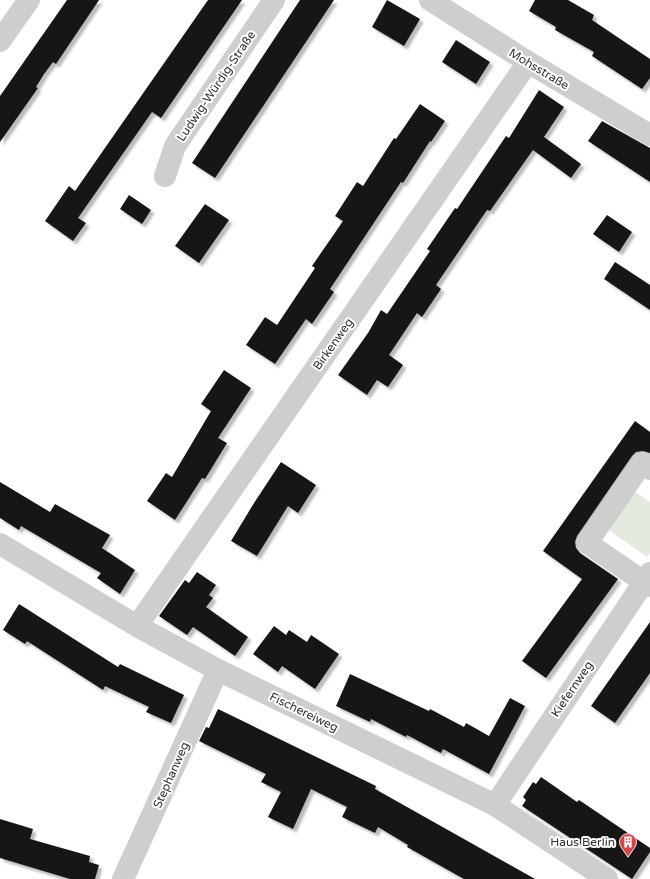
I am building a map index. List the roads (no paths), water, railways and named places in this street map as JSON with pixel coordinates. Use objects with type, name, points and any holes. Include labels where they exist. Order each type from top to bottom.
[{"type":"street","points":[[0,41],[29,0]]},
{"type":"street","name":"Ludwig-Würdig-Straße","points":[[165,176],[175,146],[274,0]]},
{"type":"street","name":"Mohsstraße","points":[[430,0],[528,62],[650,135]]},
{"type":"street","name":"Birkenweg","points":[[137,626],[528,62]]},
{"type":"street","points":[[648,581],[587,543],[642,463],[650,469]]},
{"type":"street","name":"Fischereiweg","points":[[0,544],[137,626],[218,670],[495,805],[607,879]]},
{"type":"street","name":"Kiefernweg","points":[[495,805],[648,581]]},
{"type":"street","name":"Stephanweg","points":[[123,879],[218,670]]},
{"type":"place","name":"Haus Berlin","points":[[628,857]]}]
